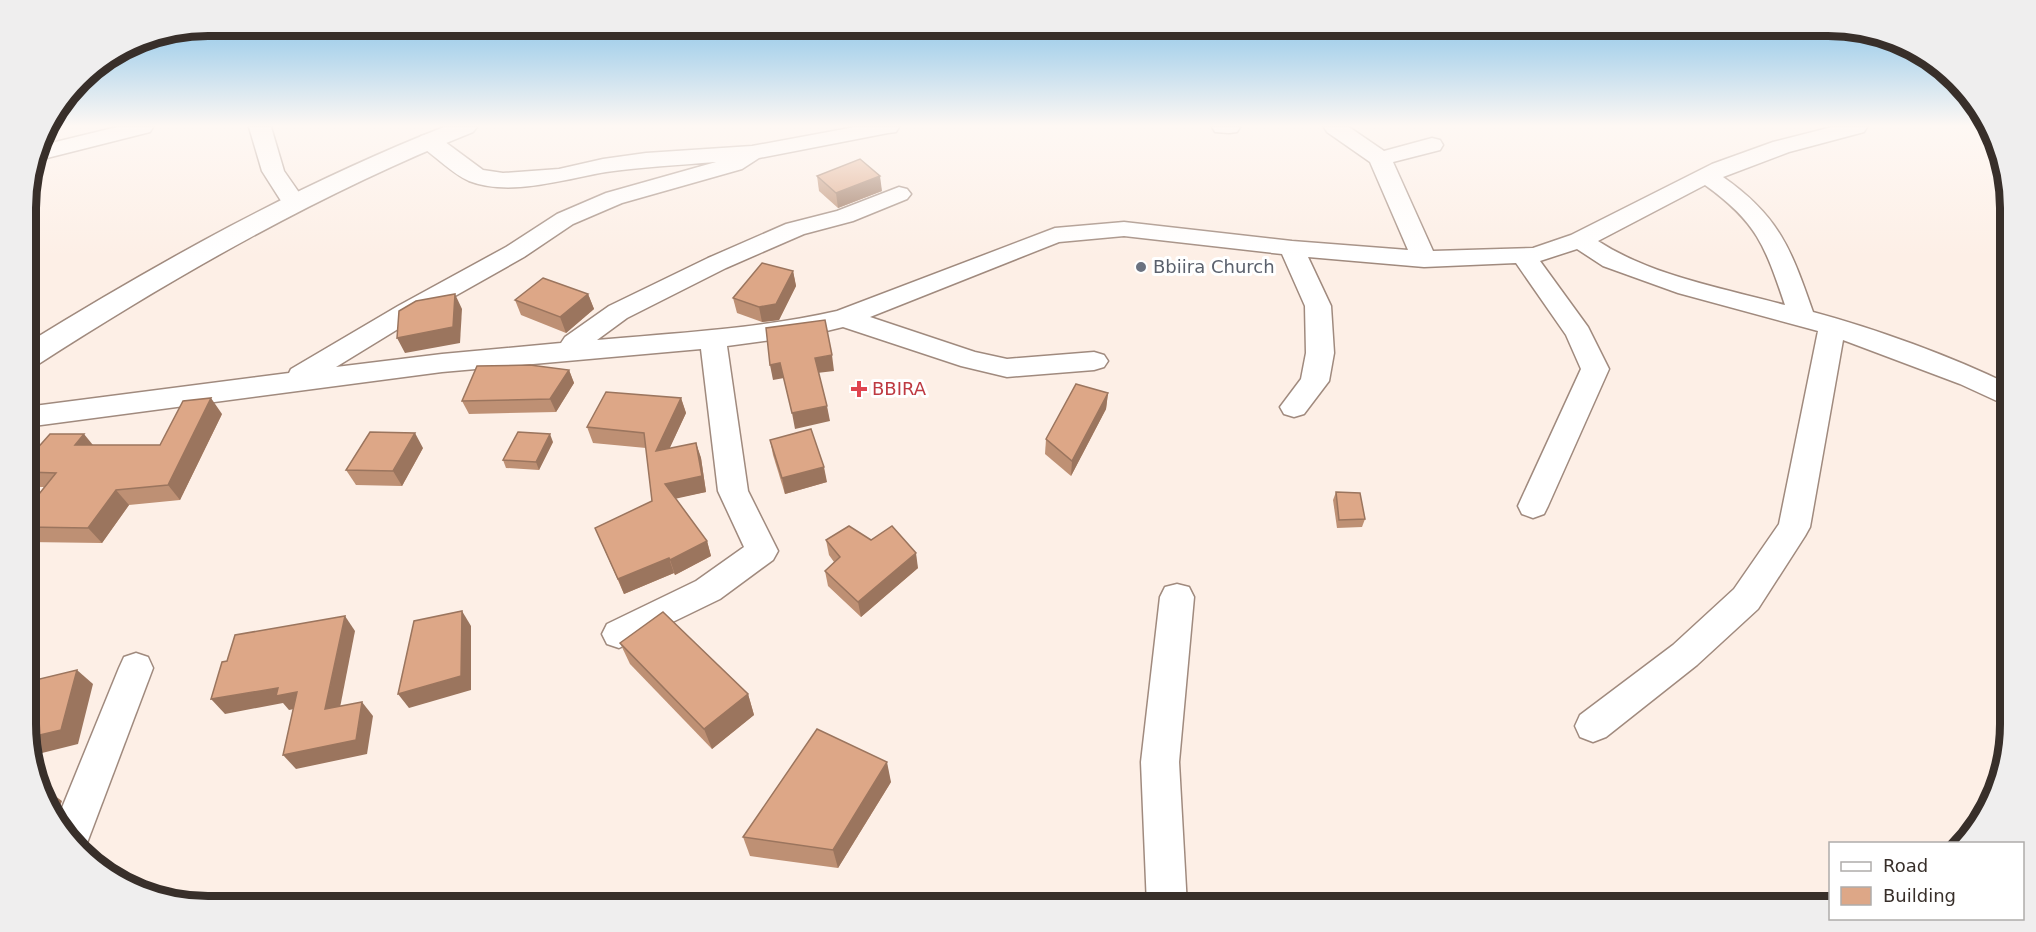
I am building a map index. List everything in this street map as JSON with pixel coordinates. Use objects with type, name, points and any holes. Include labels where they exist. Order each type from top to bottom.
[{"type":"main road","points":[[36,352],[196,255],[366,170]]},
{"type":"street","points":[[273,170],[295,204]]},
{"type":"street","points":[[469,170],[476,176],[503,180],[559,176],[589,170]]},
{"type":"street","points":[[288,384],[361,342],[407,312],[515,252],[565,219],[624,195],[711,170]]},
{"type":"street","points":[[1385,170],[1424,259]]},
{"type":"street","points":[[36,416],[442,363],[713,339],[810,326],[844,318],[1055,235],[1124,229],[1292,248],[1424,259],[1534,255],[1580,240],[1719,170]]},
{"type":"street","points":[[1707,176],[1748,207],[1768,232],[1786,272],[1802,318]]},
{"type":"street","points":[[571,350],[574,343],[618,312],[717,263],[795,229],[845,216],[899,194]]},
{"type":"street","points":[[1580,240],[1612,261],[1623,265],[1687,287],[1832,326],[1970,377],[2000,392]]},
{"type":"street","points":[[1292,248],[1318,306],[1320,353],[1315,381],[1294,407]]},
{"type":"street","points":[[1523,256],[1579,333],[1594,369],[1533,506]]},
{"type":"street","points":[[844,318],[880,328],[971,360],[1007,368],[1094,361]]},
{"type":"street","points":[[1593,726],[1685,655],[1746,599],[1794,527],[1832,326]]},
{"type":"street","points":[[619,634],[708,590],[762,551],[733,491],[713,339]]},
{"type":"street","points":[[1167,896],[1160,762],[1177,597]]},
{"type":"street","points":[[73,830],[136,668]]},
{"type":"building","points":[[831,170],[874,170],[880,176],[836,193],[817,176]]},
{"type":"building","points":[[762,263],[793,271],[776,304],[759,307],[733,298]]},
{"type":"building","points":[[543,278],[588,294],[560,317],[515,300]]},
{"type":"building","points":[[455,294],[453,327],[397,338],[399,311],[416,301]]},
{"type":"building","points":[[825,320],[832,355],[815,358],[827,406],[792,413],[780,363],[770,365],[766,328]]},
{"type":"building","points":[[530,365],[569,370],[550,399],[462,401],[477,366]]},
{"type":"building","points":[[1076,384],[1108,393],[1072,461],[1046,439]]},
{"type":"building","points":[[606,392],[681,398],[656,451],[696,443],[702,476],[665,484],[707,541],[670,560],[669,558],[618,579],[595,528],[652,501],[644,433],[587,427]]},
{"type":"building","points":[[211,398],[168,485],[116,490],[88,528],[36,527],[36,498],[56,473],[36,472],[36,450],[50,434],[84,434],[75,445],[160,445],[183,401]]},
{"type":"building","points":[[811,429],[824,467],[782,478],[770,440]]},
{"type":"building","points":[[370,432],[415,433],[393,471],[346,470]]},
{"type":"building","points":[[518,432],[550,434],[536,462],[503,460]]},
{"type":"building","points":[[1336,492],[1360,493],[1365,519],[1339,520]]},
{"type":"building","points":[[849,526],[871,540],[892,526],[916,553],[858,602],[825,571],[840,557],[826,540]]},
{"type":"building","points":[[462,611],[461,676],[398,694],[414,621]]},
{"type":"building","points":[[663,612],[748,694],[704,729],[620,643]]},
{"type":"building","points":[[345,616],[325,709],[362,702],[356,740],[283,755],[297,692],[276,696],[278,688],[211,699],[222,662],[227,661],[235,635]]},
{"type":"building","points":[[77,670],[61,730],[37,736],[36,680]]},
{"type":"building","points":[[817,729],[887,762],[833,850],[743,837]]},
{"type":"place","name":"Bbiira Church","points":[[1141,267]]},
{"type":"place","name":"BBIRA","points":[[859,389]]}]
